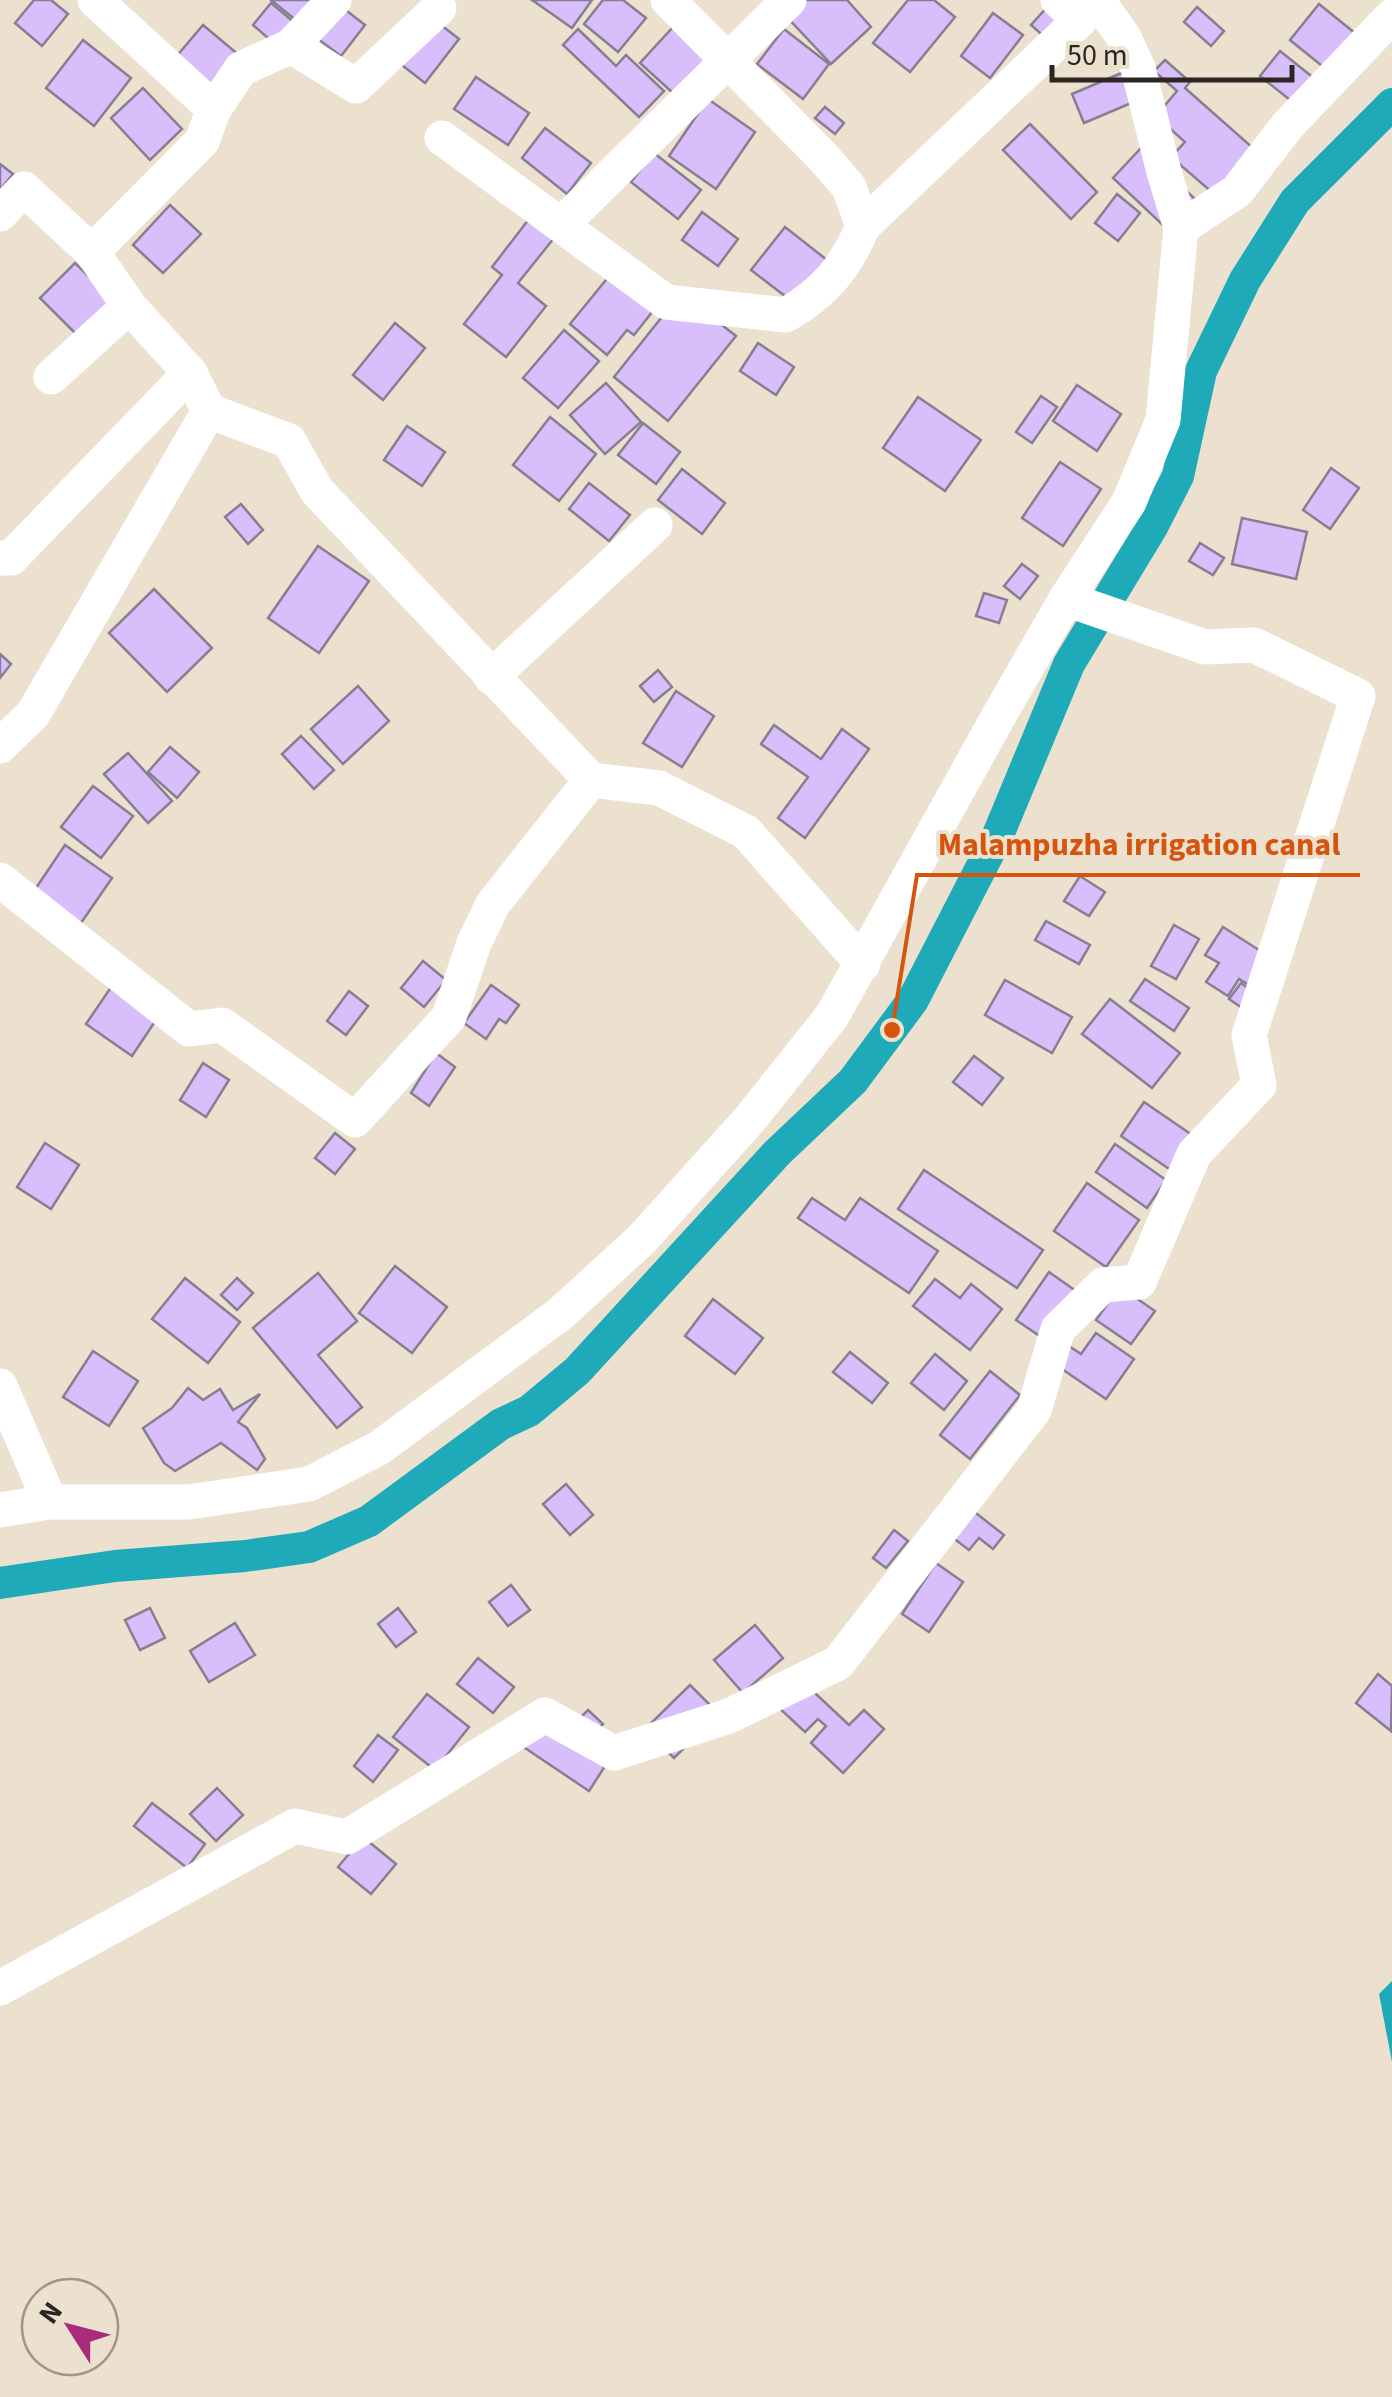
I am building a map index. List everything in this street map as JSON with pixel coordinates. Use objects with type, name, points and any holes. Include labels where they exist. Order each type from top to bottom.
[{"type":"street","points":[[96,0],[214,109]]},
{"type":"street","points":[[92,252],[202,141],[214,109],[240,69],[291,46],[334,0]]},
{"type":"street","points":[[668,0],[822,156],[848,188],[863,226]]},
{"type":"street","points":[[560,225],[789,0]]},
{"type":"street","points":[[0,1510],[50,1502],[188,1502],[308,1484],[379,1448],[560,1314],[642,1239],[750,1120],[832,1016],[1082,603],[1163,420],[1182,228],[1138,68],[1123,36],[1087,6],[863,226],[849,259],[827,286],[786,316],[666,302],[442,138]]},
{"type":"street","points":[[291,46],[356,86],[439,8]]},
{"type":"street","points":[[1182,228],[1236,191],[1288,125],[1392,16]]},
{"type":"street","points":[[0,214],[24,190],[92,252],[129,306],[190,373],[209,411],[290,440],[317,491],[592,780],[659,788],[746,832],[863,964]]},
{"type":"street","points":[[50,377],[129,306]]},
{"type":"street","points":[[0,558],[11,558],[190,373]]},
{"type":"street","points":[[0,746],[33,714],[209,411]]},
{"type":"street","points":[[492,677],[656,525]]},
{"type":"street","points":[[0,1988],[295,1826],[347,1837],[545,1715],[614,1754],[729,1716],[838,1663],[1034,1410],[1058,1328],[1103,1284],[1139,1282],[1194,1154],[1259,1085],[1249,1035],[1358,696],[1254,644],[1206,646],[1082,603]]},
{"type":"street","points":[[7,896],[189,1029],[222,1025],[355,1120],[448,1017],[474,942],[493,904],[592,780]]},
{"type":"street","points":[[0,1386],[50,1502]]},
{"type":"water","points":[[1392,1981],[1392,2062],[1379,1994]]},
{"type":"building","points":[[34,0],[51,0],[68,14],[42,46],[15,23]]},
{"type":"building","points":[[271,0],[319,0],[302,25]]},
{"type":"building","points":[[532,0],[592,0],[572,28]]},
{"type":"building","points":[[603,0],[623,0],[646,18],[618,52],[584,24]]},
{"type":"building","points":[[805,0],[847,0],[871,27],[831,64],[787,17]]},
{"type":"building","points":[[908,0],[934,0],[955,17],[910,72],[873,43]]},
{"type":"building","points":[[271,3],[295,23],[276,45],[253,25]]},
{"type":"building","points":[[338,4],[365,25],[341,56],[314,36]]},
{"type":"building","points":[[1050,4],[1068,21],[1049,41],[1031,25]]},
{"type":"building","points":[[1319,4],[1361,38],[1332,74],[1290,40]]},
{"type":"building","points":[[1197,7],[1224,31],[1211,46],[1184,22]]},
{"type":"building","points":[[993,13],[1023,35],[990,78],[961,56]]},
{"type":"building","points":[[432,18],[459,39],[425,83],[398,62]]},
{"type":"building","points":[[203,25],[240,56],[207,95],[170,64]]},
{"type":"building","points":[[674,26],[708,57],[674,94],[640,63]]},
{"type":"building","points":[[578,29],[616,66],[626,55],[664,91],[639,117],[563,45]]},
{"type":"building","points":[[784,29],[829,64],[803,99],[757,64]]},
{"type":"building","points":[[83,40],[131,78],[94,126],[46,88]]},
{"type":"building","points":[[1280,51],[1315,79],[1295,104],[1260,76]]},
{"type":"building","points":[[1165,60],[1190,82],[1185,88],[1253,148],[1213,193],[1171,157],[1185,142],[1156,116],[1177,91],[1154,71]]},
{"type":"building","points":[[1124,72],[1136,101],[1084,123],[1072,94]]},
{"type":"building","points":[[476,77],[529,113],[508,145],[454,109]]},
{"type":"building","points":[[143,88],[182,129],[150,160],[111,118]]},
{"type":"building","points":[[708,99],[755,132],[716,189],[669,156]]},
{"type":"building","points":[[825,107],[844,123],[835,134],[815,118]]},
{"type":"building","points":[[1030,124],[1097,192],[1071,219],[1003,150]]},
{"type":"building","points":[[545,128],[591,163],[567,194],[522,158]]},
{"type":"building","points":[[1141,148],[1195,199],[1167,229],[1113,178]]},
{"type":"building","points":[[654,153],[701,190],[678,219],[631,182]]},
{"type":"building","points":[[0,164],[13,174],[0,190]]},
{"type":"building","points":[[1117,194],[1140,213],[1118,241],[1095,223]]},
{"type":"building","points":[[170,205],[201,234],[163,273],[133,245]]},
{"type":"building","points":[[702,212],[738,239],[718,266],[682,240]]},
{"type":"building","points":[[529,219],[554,238],[518,283],[546,306],[506,357],[464,324],[502,275],[492,267]]},
{"type":"building","points":[[785,227],[827,260],[794,303],[751,270]]},
{"type":"building","points":[[75,263],[113,300],[77,335],[40,298]]},
{"type":"building","points":[[610,275],[653,311],[634,335],[627,330],[607,355],[570,324]]},
{"type":"building","points":[[681,293],[736,336],[668,421],[614,377]]},
{"type":"building","points":[[395,323],[425,348],[383,400],[353,375]]},
{"type":"building","points":[[564,330],[599,361],[558,408],[523,378]]},
{"type":"building","points":[[758,343],[794,367],[776,395],[740,371]]},
{"type":"building","points":[[606,383],[641,422],[605,454],[570,415]]},
{"type":"building","points":[[1077,385],[1121,414],[1097,451],[1053,421]]},
{"type":"building","points":[[1041,396],[1057,407],[1032,443],[1016,432]]},
{"type":"building","points":[[918,397],[981,440],[945,491],[883,448]]},
{"type":"building","points":[[550,417],[596,454],[559,501],[513,465]]},
{"type":"building","points":[[643,423],[680,452],[656,484],[618,455]]},
{"type":"building","points":[[407,426],[445,452],[422,486],[384,460]]},
{"type":"building","points":[[1060,462],[1101,489],[1063,546],[1022,518]]},
{"type":"building","points":[[1331,468],[1359,488],[1330,529],[1303,510]]},
{"type":"building","points":[[682,469],[725,503],[702,534],[658,500]]},
{"type":"building","points":[[589,483],[630,515],[609,541],[569,509]]},
{"type":"building","points":[[241,504],[263,530],[248,544],[225,517]]},
{"type":"building","points":[[1242,518],[1307,532],[1296,579],[1232,564]]},
{"type":"building","points":[[1200,543],[1224,558],[1213,575],[1189,561]]},
{"type":"building","points":[[318,546],[369,581],[319,653],[268,618]]},
{"type":"building","points":[[1022,564],[1038,576],[1020,599],[1004,586]]},
{"type":"building","points":[[154,589],[212,648],[167,692],[109,633]]},
{"type":"building","points":[[984,593],[1007,600],[999,623],[976,616]]},
{"type":"building","points":[[0,654],[11,664],[0,678]]},
{"type":"building","points":[[658,670],[672,687],[654,702],[640,686]]},
{"type":"building","points":[[358,686],[389,721],[343,764],[311,729]]},
{"type":"building","points":[[676,691],[714,716],[682,767],[643,743]]},
{"type":"building","points":[[774,725],[821,759],[842,729],[869,749],[805,838],[778,818],[808,777],[761,744]]},
{"type":"building","points":[[301,736],[334,770],[314,789],[282,754]]},
{"type":"building","points":[[170,747],[199,772],[177,798],[148,772]]},
{"type":"building","points":[[128,753],[172,801],[148,823],[104,774]]},
{"type":"building","points":[[93,786],[133,816],[101,858],[61,827]]},
{"type":"building","points":[[65,845],[112,878],[81,923],[34,891]]},
{"type":"building","points":[[1080,876],[1105,892],[1089,916],[1064,901]]},
{"type":"building","points":[[1046,921],[1090,945],[1079,964],[1035,940]]},
{"type":"building","points":[[1174,925],[1199,939],[1176,979],[1151,966]]},
{"type":"building","points":[[1223,927],[1273,959],[1254,988],[1239,979],[1228,996],[1206,982],[1219,963],[1205,955]]},
{"type":"building","points":[[423,961],[446,980],[424,1007],[401,988]]},
{"type":"building","points":[[1145,979],[1189,1008],[1174,1031],[1130,1001]]},
{"type":"building","points":[[116,980],[162,1011],[132,1056],[86,1024]]},
{"type":"building","points":[[1005,980],[1072,1017],[1052,1053],[985,1015]]},
{"type":"building","points":[[1241,983],[1256,994],[1245,1010],[1229,999]]},
{"type":"building","points":[[491,985],[519,1005],[506,1023],[499,1019],[486,1039],[464,1023]]},
{"type":"building","points":[[349,991],[368,1006],[346,1035],[327,1021]]},
{"type":"building","points":[[1110,999],[1180,1053],[1152,1088],[1082,1034]]},
{"type":"building","points":[[436,1053],[455,1067],[429,1106],[411,1093]]},
{"type":"building","points":[[974,1056],[1003,1078],[982,1105],[953,1082]]},
{"type":"building","points":[[203,1063],[229,1080],[206,1117],[180,1100]]},
{"type":"building","points":[[1144,1102],[1198,1139],[1175,1173],[1121,1136]]},
{"type":"building","points":[[335,1133],[355,1149],[335,1174],[315,1158]]},
{"type":"building","points":[[45,1143],[79,1165],[51,1209],[17,1187]]},
{"type":"building","points":[[1115,1144],[1166,1180],[1147,1208],[1096,1172]]},
{"type":"building","points":[[924,1170],[1043,1250],[1017,1288],[898,1209]]},
{"type":"building","points":[[1087,1183],[1139,1220],[1106,1267],[1054,1231]]},
{"type":"building","points":[[812,1198],[845,1220],[860,1198],[938,1251],[909,1293],[798,1218]]},
{"type":"building","points":[[395,1266],[447,1307],[412,1353],[359,1313]]},
{"type":"building","points":[[1049,1272],[1076,1291],[1044,1339],[1016,1320]]},
{"type":"building","points":[[318,1273],[357,1321],[318,1355],[362,1407],[337,1428],[253,1328]]},
{"type":"building","points":[[185,1278],[240,1322],[208,1363],[152,1319]]},
{"type":"building","points":[[237,1278],[253,1293],[237,1310],[221,1295]]},
{"type":"building","points":[[935,1279],[960,1298],[971,1284],[1002,1309],[970,1350],[913,1306]]},
{"type":"building","points":[[1120,1287],[1155,1311],[1131,1344],[1096,1320]]},
{"type":"building","points":[[713,1299],[763,1338],[735,1374],[685,1336]]},
{"type":"building","points":[[1096,1333],[1134,1359],[1106,1399],[1053,1363],[1066,1344],[1081,1354]]},
{"type":"building","points":[[93,1351],[138,1381],[109,1426],[63,1397]]},
{"type":"building","points":[[850,1352],[888,1383],[872,1403],[833,1372]]},
{"type":"building","points":[[935,1354],[967,1381],[944,1410],[911,1383]]},
{"type":"building","points":[[990,1371],[1020,1395],[970,1459],[940,1435]]},
{"type":"building","points":[[188,1388],[203,1400],[220,1389],[233,1410],[260,1394],[238,1422],[247,1428],[265,1459],[257,1470],[221,1443],[175,1471],[164,1463],[143,1428],[172,1408]]},
{"type":"building","points":[[566,1484],[593,1515],[570,1535],[543,1504]]},
{"type":"building","points":[[972,1510],[1004,1535],[993,1549],[979,1538],[969,1550],[952,1537]]},
{"type":"building","points":[[894,1530],[908,1541],[886,1568],[873,1558]]},
{"type":"building","points":[[936,1563],[963,1582],[929,1632],[902,1614]]},
{"type":"building","points":[[511,1585],[530,1610],[508,1626],[489,1602]]},
{"type":"building","points":[[150,1608],[165,1638],[140,1650],[125,1620]]},
{"type":"building","points":[[398,1608],[416,1632],[396,1647],[378,1624]]},
{"type":"building","points":[[235,1623],[255,1655],[209,1682],[190,1651]]},
{"type":"building","points":[[755,1625],[783,1658],[743,1693],[714,1660]]},
{"type":"building","points":[[478,1658],[514,1687],[493,1713],[457,1684]]},
{"type":"building","points":[[1378,1674],[1392,1686],[1391,1731],[1356,1703]]},
{"type":"building","points":[[801,1680],[849,1725],[864,1710],[884,1729],[843,1773],[811,1743],[826,1726],[818,1719],[805,1732],[777,1706]]},
{"type":"building","points":[[690,1685],[719,1714],[674,1758],[645,1729]]},
{"type":"building","points":[[427,1694],[469,1727],[435,1770],[393,1737]]},
{"type":"building","points":[[588,1710],[603,1724],[591,1736],[577,1721]]},
{"type":"building","points":[[539,1722],[605,1766],[589,1791],[522,1746]]},
{"type":"building","points":[[378,1735],[398,1750],[373,1782],[354,1766]]},
{"type":"building","points":[[217,1788],[243,1815],[216,1841],[190,1814]]},
{"type":"building","points":[[152,1803],[205,1844],[187,1868],[134,1826]]},
{"type":"building","points":[[363,1837],[396,1864],[371,1894],[338,1867]]},
{"type":"waterway","points":[[0,1583],[115,1566],[309,1547],[369,1521],[501,1424],[529,1411],[577,1371],[778,1152],[853,1081],[913,1000],[998,835],[1069,664],[1152,527],[1178,476],[1201,371],[1245,280],[1295,201],[1392,104]]},
{"type":"place","name":"Malampuzha irrigation canal","points":[[892,1030]]}]
